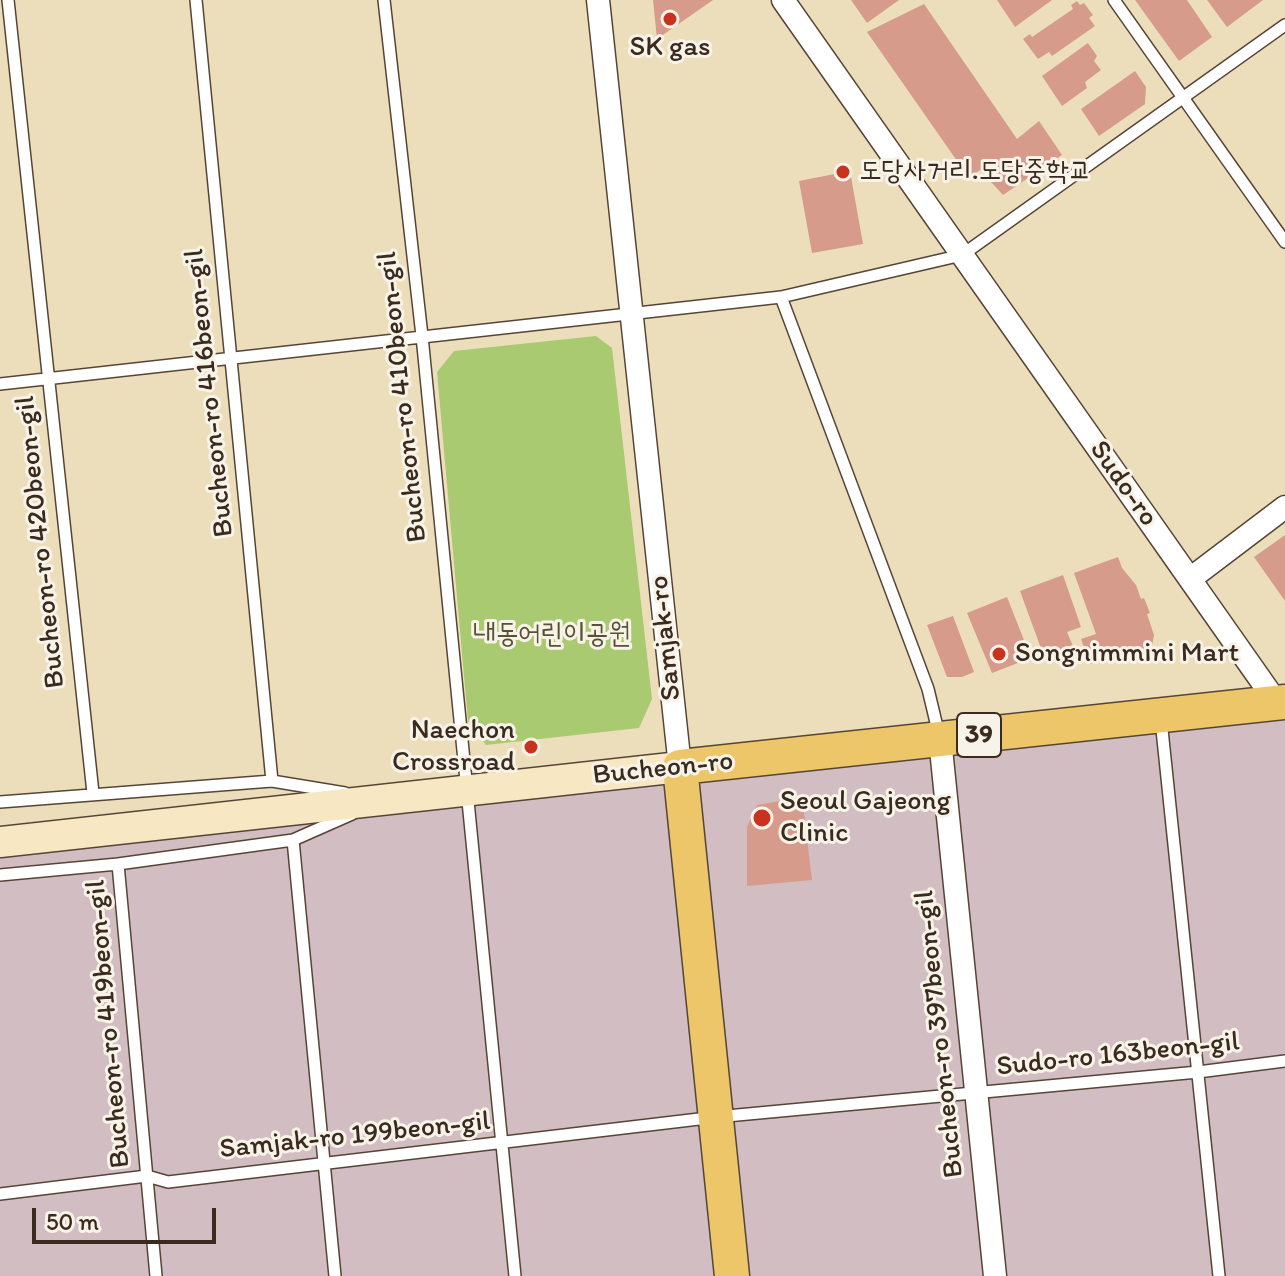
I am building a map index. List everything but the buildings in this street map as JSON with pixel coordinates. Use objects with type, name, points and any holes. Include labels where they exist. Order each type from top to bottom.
[{"type":"main road","name":"Bucheon-ro","points":[[680,767],[1282,706]]},
{"type":"main road","name":"Samjak-ro","points":[[680,767],[732,1276]]},
{"type":"street","name":"Samjak-ro","points":[[598,0],[680,767]]},
{"type":"street","name":"Sudo-ro","points":[[783,0],[1282,706]]},
{"type":"street","points":[[1190,579],[1285,507]]},
{"type":"street","name":"Bucheon-ro 397beon-gil","points":[[940,739],[995,1276]]},
{"type":"street","name":"Bucheon-ro","points":[[0,842],[680,767]]},
{"type":"lane","name":"Bucheon-ro 420beon-gil","points":[[8,0],[93,793]]},
{"type":"lane","name":"Bucheon-ro 416beon-gil","points":[[196,0],[272,781]]},
{"type":"lane","name":"Bucheon-ro 410beon-gil","points":[[384,0],[422,336],[515,1276]]},
{"type":"lane","points":[[1114,0],[1285,242]]},
{"type":"lane","points":[[0,384],[781,297],[962,255],[1285,25]]},
{"type":"lane","points":[[781,297],[928,689],[940,739]]},
{"type":"lane","points":[[1160,716],[1219,1276]]},
{"type":"lane","name":"Bucheon-ro","points":[[0,802],[272,781],[386,799]]},
{"type":"lane","name":"Bucheon-ro","points":[[0,875],[118,864],[293,840],[386,799]]},
{"type":"lane","points":[[293,840],[335,1276]]},
{"type":"lane","name":"Bucheon-ro 419beon-gil","points":[[118,864],[156,1276]]},
{"type":"lane","name":"Sudo-ro 163beon-gil","points":[[716,1117],[1198,1072],[1285,1061]]},
{"type":"lane","name":"Samjak-ro 199beon-gil","points":[[0,1194],[147,1176],[168,1182],[716,1117]]},
{"type":"shaded area","points":[[1285,702],[1285,1276],[0,1276],[0,843]]},
{"type":"green space","name":"내동어린이공원","points":[[596,336],[612,348],[652,699],[639,728],[486,745],[468,721],[437,372],[454,351]]},
{"type":"place","name":"SK gas","points":[[670,19]]},
{"type":"place","name":"도당사거리.도당중학교","points":[[843,172]]},
{"type":"place","name":"Songnimmini Mart","points":[[999,654]]},
{"type":"place","name":"Naechon Crossroad","points":[[531,747]]},
{"type":"place","name":"Seoul Gajeong Clinic","points":[[762,818]]}]
